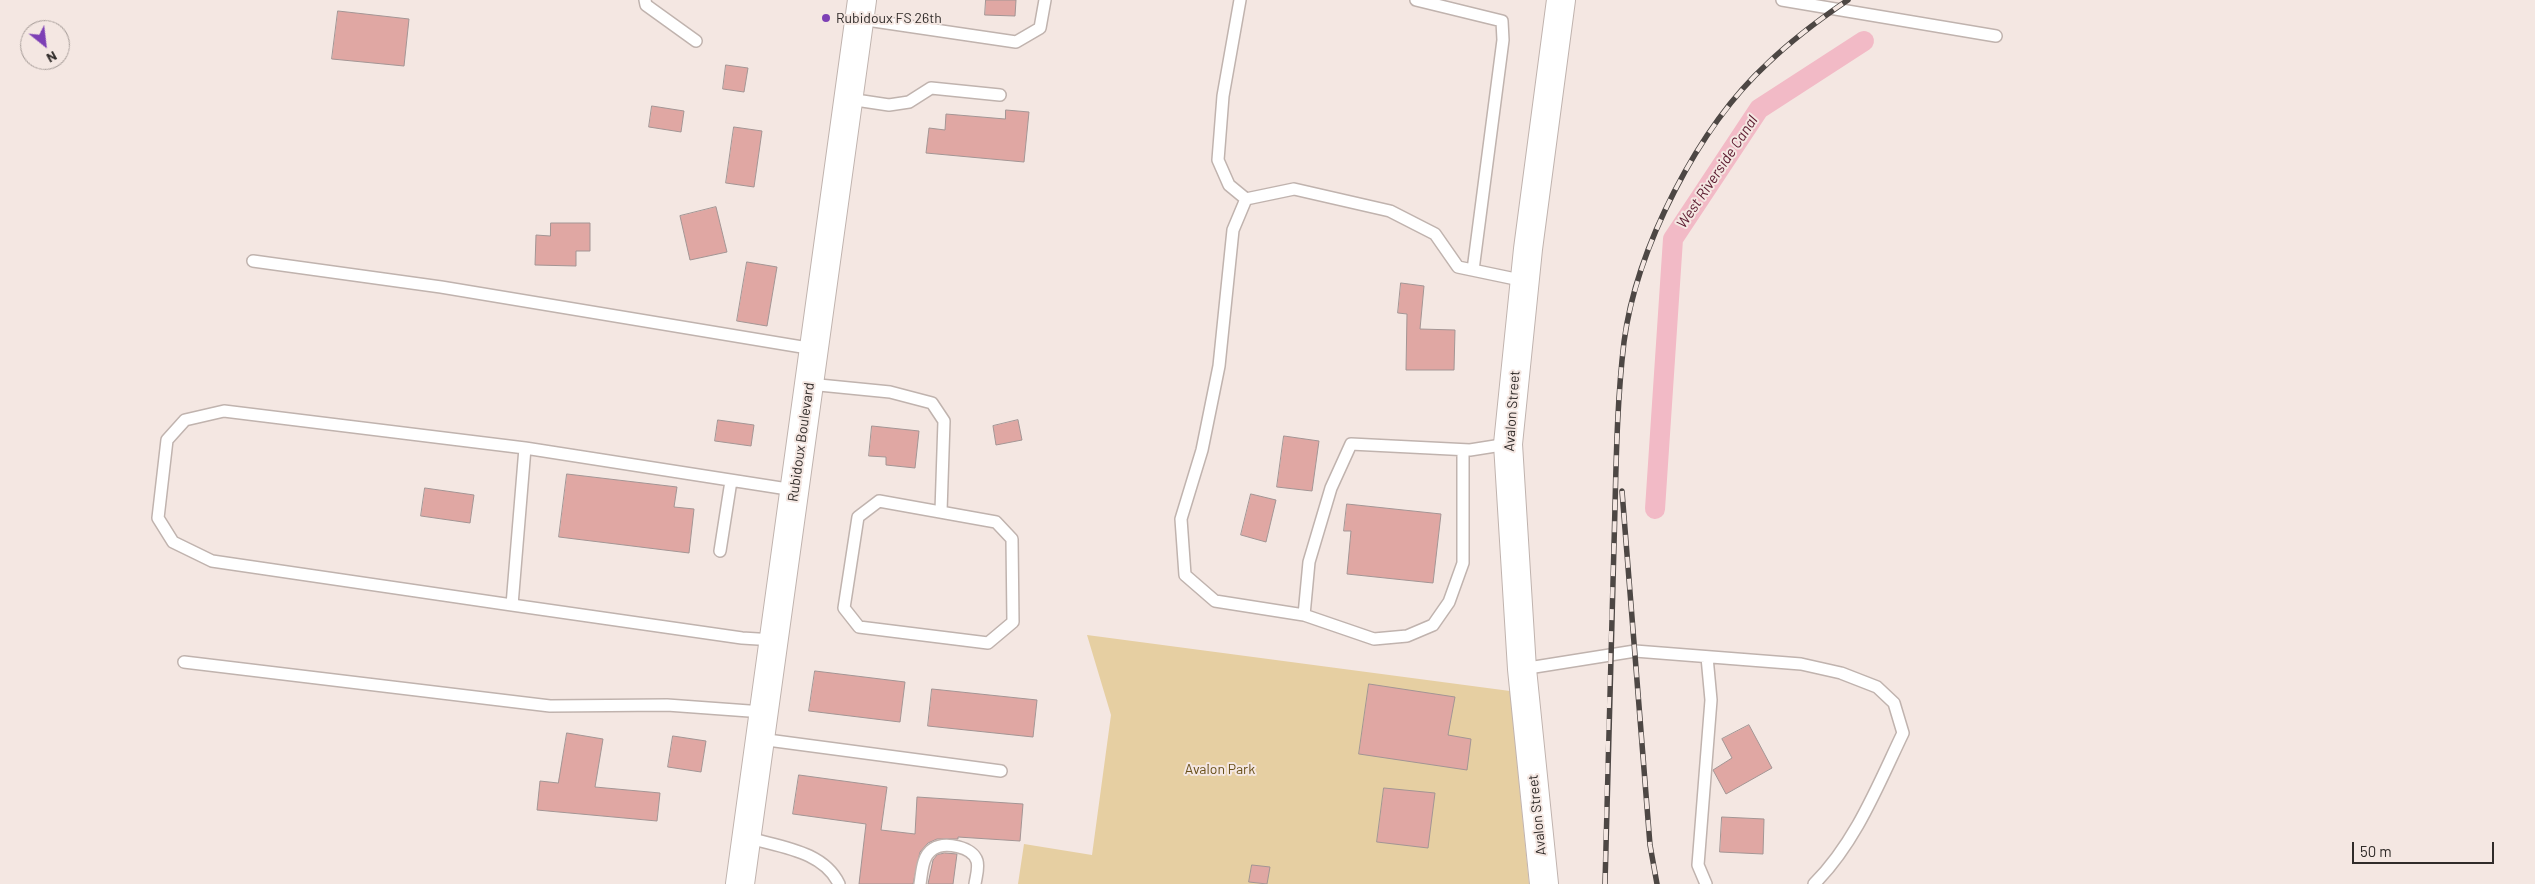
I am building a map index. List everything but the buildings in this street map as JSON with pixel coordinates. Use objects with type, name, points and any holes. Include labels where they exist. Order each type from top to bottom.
[{"type":"street","name":"Avalon Street","points":[[1544,884],[1522,669],[1508,444],[1525,281],[1561,0]]},
{"type":"street","name":"Rubidoux Boulevard","points":[[740,884],[861,10]]},
{"type":"lane","points":[[645,0],[646,5],[696,41]]},
{"type":"lane","points":[[861,10],[1016,42],[1040,28],[1045,0]]},
{"type":"lane","points":[[1240,0],[1223,96],[1218,160],[1229,185],[1246,199]]},
{"type":"lane","points":[[1416,0],[1502,22],[1503,40],[1473,270]]},
{"type":"lane","points":[[1782,0],[1996,36]]},
{"type":"lane","points":[[849,99],[889,104],[909,102],[931,88],[1000,95]]},
{"type":"lane","points":[[1246,199],[1294,189],[1390,211],[1435,234],[1458,267],[1525,281]]},
{"type":"lane","points":[[1246,199],[1233,230],[1219,366],[1202,450],[1181,519],[1185,576],[1215,601],[1304,615],[1374,639],[1407,636],[1433,625],[1449,602],[1463,563],[1463,450]]},
{"type":"lane","points":[[254,261],[461,290],[814,350]]},
{"type":"lane","points":[[809,384],[890,392],[932,403],[944,421],[941,511]]},
{"type":"lane","points":[[774,640],[742,638],[512,606],[212,561],[173,542],[158,518],[166,440],[185,420],[224,411],[525,448],[794,490]]},
{"type":"lane","points":[[1304,615],[1309,562],[1331,488],[1351,444],[1463,450],[1508,444]]},
{"type":"lane","points":[[512,606],[525,448]]},
{"type":"lane","points":[[720,551],[731,481]]},
{"type":"lane","points":[[878,501],[941,511],[996,522],[1012,538],[1013,622],[988,643],[859,627],[844,608],[858,517],[878,501]]},
{"type":"lane","points":[[1522,669],[1634,651],[1801,664],[1841,673],[1876,687],[1894,703],[1904,733],[1864,814],[1834,864],[1814,884]]},
{"type":"lane","points":[[1706,884],[1698,865],[1710,700],[1707,657]]},
{"type":"lane","points":[[184,662],[550,706],[667,705],[763,712]]},
{"type":"lane","points":[[760,739],[1001,772]]},
{"type":"lane","points":[[746,837],[808,855],[825,864],[839,884]]},
{"type":"lane","points":[[920,884],[926,857],[933,848],[944,845],[969,850],[975,856],[978,863],[975,884]]},
{"type":"green space","name":"Avalon Park","points":[[1087,635],[1510,691],[1529,884],[1018,884],[1024,844],[1092,855],[1111,715]]},
{"type":"waterway","name":"West Riverside Canal","points":[[1655,509],[1673,239],[1759,109],[1864,41]]},
{"type":"railway","points":[[1605,884],[1618,418],[1621,367],[1631,306],[1656,230],[1674,192],[1695,155],[1718,121],[1742,90],[1777,54],[1806,30],[1848,0]]},
{"type":"railway","points":[[1622,491],[1650,845],[1657,884]]},
{"type":"place","name":"Rubidoux FS 26th","points":[[826,18]]}]
